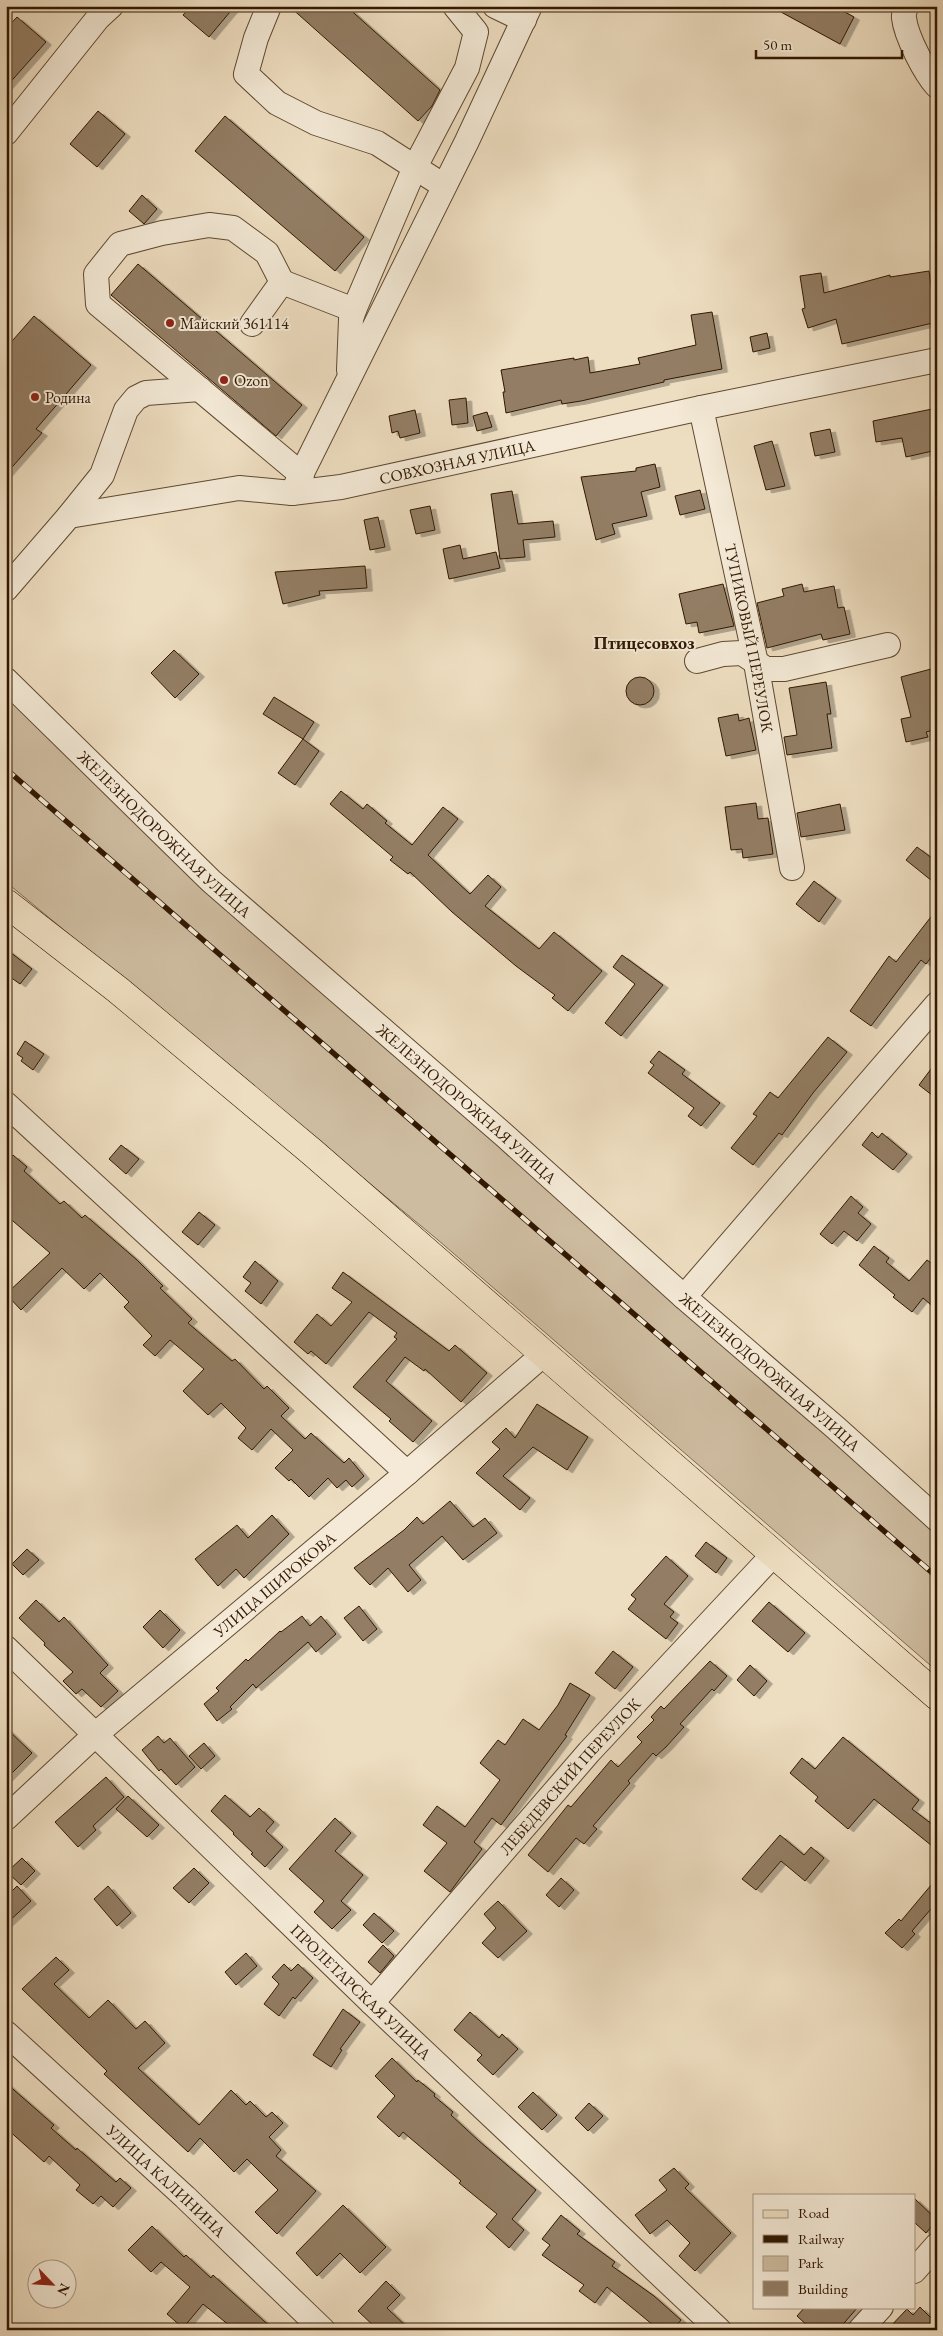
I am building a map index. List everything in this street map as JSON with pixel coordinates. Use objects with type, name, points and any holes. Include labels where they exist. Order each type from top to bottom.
[{"type":"main road","points":[[6,903],[59,943],[196,1054],[312,1152],[937,1696]]},
{"type":"street","points":[[269,6],[256,38],[246,74],[277,103],[316,122],[377,143],[444,186]]},
{"type":"street","points":[[348,380],[351,319],[354,310],[415,167],[467,68],[476,32],[455,6]]},
{"type":"street","points":[[354,310],[282,282],[268,253],[233,228],[209,225],[162,233],[120,244],[96,274],[98,304],[200,389],[297,484],[527,13],[495,6]]},
{"type":"street","points":[[906,6],[904,17],[914,47],[927,74],[937,86]]},
{"type":"street","points":[[6,134],[97,10]]},
{"type":"street","points":[[252,324],[282,282]]},
{"type":"street","name":"СОВХОЗНАЯ УЛИЦА","points":[[69,516],[238,488],[297,484],[341,487],[701,408],[937,360]]},
{"type":"street","points":[[6,588],[102,475],[126,410],[136,398],[146,393],[200,389]]},
{"type":"street","name":"ТУПИКОВЫЙ ПЕРЕУЛОК","points":[[701,408],[756,663],[792,868]]},
{"type":"street","points":[[697,661],[722,654],[742,653],[766,669],[784,668],[888,645]]},
{"type":"street","name":"ЖЕЛЕЗНОДОРОЖНАЯ УЛИЦА","points":[[6,680],[211,881],[504,1135],[684,1297],[836,1428],[937,1519]]},
{"type":"street","points":[[684,1297],[937,1004]]},
{"type":"street","points":[[6,1104],[406,1473]]},
{"type":"street","name":"УЛИЦА ШИРОКОВА","points":[[6,1818],[96,1734],[406,1473],[544,1353]]},
{"type":"street","name":"ЛЕБЕДЕВСКИЙ ПЕРЕУЛОК","points":[[372,2003],[589,1752],[773,1555]]},
{"type":"street","name":"ПРОЛЕТАРСКАЯ УЛИЦА","points":[[6,1648],[372,2003],[719,2330]]},
{"type":"street","name":"УЛИЦА КАЛИНИНА","points":[[6,2033],[185,2197],[323,2330]]},
{"type":"street","points":[[916,2269],[937,2246]]},
{"type":"street","points":[[860,2330],[880,2308]]},
{"type":"green space","points":[[6,680],[116,790],[937,1519],[937,1671],[438,1240],[6,882]]},
{"type":"building","points":[[191,6],[235,6],[209,37],[183,15]]},
{"type":"building","points":[[289,6],[346,6],[440,90],[432,106],[418,121]]},
{"type":"building","points":[[770,6],[834,6],[854,17],[840,44]]},
{"type":"building","points":[[17,17],[46,42],[6,87],[6,29]]},
{"type":"building","points":[[98,111],[125,134],[97,167],[70,144]]},
{"type":"building","points":[[225,116],[364,237],[335,271],[195,151]]},
{"type":"building","points":[[142,195],[157,209],[144,224],[129,211]]},
{"type":"building","points":[[138,264],[302,405],[276,436],[111,295]]},
{"type":"building","points":[[929,271],[933,300],[937,300],[937,322],[842,344],[836,319],[808,328],[802,309],[805,308],[800,276],[821,273],[824,293],[890,275],[890,277]]},
{"type":"building","points":[[712,312],[722,369],[664,380],[664,382],[581,401],[562,404],[561,400],[506,413],[501,370],[588,357],[590,373],[640,364],[638,358],[696,345],[691,315]]},
{"type":"building","name":"Родина","points":[[34,316],[91,365],[36,429],[42,433],[6,474],[6,348]]},
{"type":"building","points":[[767,333],[770,348],[753,352],[750,337]]},
{"type":"building","points":[[466,398],[468,423],[452,425],[449,400]]},
{"type":"building","points":[[937,408],[937,450],[906,457],[902,438],[876,442],[873,421]]},
{"type":"building","points":[[415,410],[420,433],[400,438],[398,431],[392,433],[389,416]]},
{"type":"building","points":[[487,412],[492,427],[477,431],[473,416]]},
{"type":"building","points":[[830,429],[835,452],[815,456],[810,433]]},
{"type":"building","points":[[772,441],[785,486],[766,490],[754,446]]},
{"type":"building","points":[[655,464],[660,487],[641,492],[647,516],[612,524],[615,534],[596,540],[581,477],[636,471],[636,468]]},
{"type":"building","points":[[700,490],[705,509],[680,515],[675,496]]},
{"type":"building","points":[[512,491],[518,524],[553,521],[555,537],[523,540],[525,557],[500,559],[491,494]]},
{"type":"building","points":[[430,506],[435,530],[416,534],[410,510]]},
{"type":"building","points":[[378,517],[385,547],[370,550],[364,520]]},
{"type":"building","points":[[460,545],[463,559],[496,552],[500,568],[449,579],[443,549]]},
{"type":"building","points":[[365,566],[367,588],[319,591],[320,595],[283,604],[275,572]]},
{"type":"building","points":[[723,584],[734,626],[699,633],[697,622],[686,624],[679,594]]},
{"type":"building","points":[[802,584],[804,592],[834,586],[838,608],[844,607],[850,634],[823,640],[821,634],[767,648],[757,603],[784,596],[782,589]]},
{"type":"building","points":[[174,650],[199,674],[175,698],[151,673]]},
{"type":"building","points":[[931,669],[937,692],[937,729],[926,732],[928,737],[906,742],[901,719],[911,717],[901,677]]},
{"type":"building","points":[[640,677],[650,681],[654,691],[650,701],[640,705],[630,701],[626,691],[630,681]]},
{"type":"building","points":[[826,682],[831,714],[827,714],[832,748],[787,755],[784,737],[797,735],[789,688]]},
{"type":"building","points":[[274,697],[314,722],[303,739],[263,714]]},
{"type":"building","points":[[738,714],[739,721],[749,718],[756,750],[726,756],[718,718]]},
{"type":"building","points":[[303,739],[319,751],[295,785],[278,773]]},
{"type":"building","points":[[341,791],[363,809],[367,804],[387,821],[385,823],[412,845],[443,807],[458,819],[428,855],[470,894],[488,875],[501,887],[485,906],[539,949],[554,932],[602,971],[568,1011],[552,998],[555,995],[516,966],[452,912],[410,872],[408,874],[390,860],[393,857],[330,804]]},
{"type":"building","points":[[756,803],[758,819],[768,818],[773,854],[743,858],[742,849],[731,850],[725,807]]},
{"type":"building","points":[[840,804],[845,830],[801,837],[797,813]]},
{"type":"building","points":[[917,847],[937,862],[937,885],[906,860]]},
{"type":"building","points":[[814,881],[836,898],[819,922],[796,904]]},
{"type":"building","points":[[937,909],[937,950],[926,964],[921,960],[871,1026],[850,1011],[889,956],[896,962]]},
{"type":"building","points":[[6,949],[32,969],[20,984],[6,974]]},
{"type":"building","points":[[622,955],[663,985],[621,1036],[605,1023],[635,984],[613,967]]},
{"type":"building","points":[[828,1037],[847,1052],[782,1135],[779,1133],[753,1165],[731,1148],[757,1116],[753,1114],[770,1092],[778,1098]]},
{"type":"building","points":[[25,1041],[44,1054],[33,1070],[21,1061],[23,1058],[17,1054]]},
{"type":"building","points":[[659,1051],[685,1070],[682,1074],[720,1103],[701,1126],[688,1116],[694,1108],[648,1073],[654,1065],[650,1062]]},
{"type":"building","points":[[937,1061],[937,1099],[919,1085]]},
{"type":"building","points":[[872,1132],[878,1138],[882,1133],[907,1154],[893,1170],[862,1145]]},
{"type":"building","points":[[121,1145],[139,1159],[126,1174],[109,1159]]},
{"type":"building","points":[[13,1155],[27,1167],[24,1171],[60,1204],[64,1201],[82,1218],[85,1215],[137,1260],[163,1286],[160,1288],[192,1319],[188,1323],[232,1361],[235,1359],[264,1389],[267,1386],[289,1408],[281,1416],[305,1439],[311,1433],[344,1463],[349,1458],[364,1476],[352,1487],[346,1480],[337,1488],[328,1478],[309,1497],[291,1479],[289,1481],[275,1468],[293,1450],[271,1429],[252,1450],[238,1438],[246,1428],[221,1403],[208,1415],[183,1391],[204,1369],[170,1340],[155,1356],[143,1345],[152,1336],[124,1307],[129,1302],[100,1273],[84,1289],[62,1268],[21,1310],[6,1294],[50,1253],[6,1215],[6,1163]]},
{"type":"building","points":[[851,1196],[863,1207],[858,1213],[871,1224],[857,1241],[844,1231],[832,1244],[820,1234]]},
{"type":"building","points":[[199,1212],[215,1225],[198,1245],[182,1232]]},
{"type":"building","points":[[874,1246],[889,1258],[886,1262],[909,1281],[927,1260],[937,1267],[937,1310],[923,1298],[912,1312],[859,1265]]},
{"type":"building","points":[[255,1261],[278,1281],[261,1304],[245,1291],[251,1283],[243,1277]]},
{"type":"building","points":[[343,1272],[449,1351],[455,1345],[487,1373],[461,1402],[425,1369],[424,1371],[405,1357],[386,1381],[432,1421],[413,1442],[389,1421],[391,1419],[353,1387],[397,1339],[394,1337],[397,1333],[369,1312],[326,1364],[311,1351],[308,1354],[294,1342],[317,1314],[331,1326],[352,1302],[332,1288]]},
{"type":"building","points":[[537,1404],[588,1437],[567,1470],[533,1447],[503,1476],[530,1498],[520,1510],[476,1473],[500,1449],[492,1442],[506,1428],[515,1438]]},
{"type":"building","points":[[450,1501],[473,1527],[485,1518],[497,1533],[463,1560],[442,1536],[409,1565],[421,1580],[408,1592],[388,1568],[370,1585],[354,1568],[404,1530],[417,1517],[423,1524]]},
{"type":"building","points":[[272,1515],[289,1534],[244,1578],[236,1569],[218,1586],[195,1559],[237,1525],[248,1538]]},
{"type":"building","points":[[706,1542],[727,1558],[716,1573],[695,1556]]},
{"type":"building","points":[[27,1549],[39,1560],[23,1575],[12,1564]]},
{"type":"building","points":[[666,1556],[688,1576],[664,1604],[674,1612],[670,1617],[678,1623],[666,1639],[628,1609],[636,1599],[631,1595]]},
{"type":"building","points":[[36,1600],[59,1622],[64,1617],[108,1665],[100,1673],[118,1691],[101,1707],[82,1689],[76,1694],[63,1681],[73,1672],[19,1618]]},
{"type":"building","points":[[769,1602],[805,1633],[788,1652],[752,1621]]},
{"type":"building","points":[[359,1606],[377,1629],[363,1641],[344,1618]]},
{"type":"building","points":[[160,1610],[180,1630],[163,1648],[143,1627]]},
{"type":"building","points":[[302,1616],[310,1626],[321,1616],[336,1634],[316,1652],[308,1642],[256,1688],[253,1684],[230,1707],[232,1709],[217,1721],[204,1704],[219,1691],[216,1688],[246,1659],[248,1661],[280,1631]]},
{"type":"building","points":[[613,1651],[633,1667],[615,1689],[595,1673]]},
{"type":"building","points":[[710,1661],[727,1676],[714,1691],[712,1689],[680,1724],[684,1727],[666,1747],[656,1756],[653,1753],[628,1781],[630,1783],[593,1826],[597,1829],[584,1844],[576,1838],[548,1872],[528,1855],[568,1805],[571,1807],[611,1760],[618,1767],[642,1742],[637,1737],[654,1720],[651,1717],[661,1706],[664,1709]]},
{"type":"building","points":[[750,1665],[767,1681],[754,1696],[737,1680]]},
{"type":"building","points":[[570,1683],[590,1695],[565,1735],[567,1736],[501,1825],[492,1818],[474,1842],[482,1849],[450,1892],[424,1871],[447,1843],[423,1825],[437,1806],[465,1827],[500,1780],[480,1763],[498,1740],[505,1745],[523,1719],[539,1730],[558,1705]]},
{"type":"building","points":[[6,1728],[32,1753],[6,1779]]},
{"type":"building","points":[[158,1736],[164,1743],[170,1738],[195,1767],[176,1785],[161,1769],[159,1771],[142,1750]]},
{"type":"building","points":[[843,1737],[919,1800],[912,1809],[937,1828],[937,1850],[874,1799],[848,1829],[815,1801],[818,1797],[790,1773],[802,1758],[815,1769]]},
{"type":"building","points":[[204,1743],[215,1756],[201,1769],[189,1756]]},
{"type":"building","points":[[106,1777],[124,1797],[93,1826],[96,1830],[78,1847],[55,1822]]},
{"type":"building","points":[[225,1795],[250,1817],[259,1808],[274,1822],[266,1831],[283,1847],[265,1867],[211,1811]]},
{"type":"building","points":[[128,1796],[159,1825],[147,1837],[116,1809]]},
{"type":"building","points":[[335,1818],[351,1833],[335,1851],[363,1875],[341,1901],[351,1910],[332,1929],[314,1912],[324,1901],[289,1869]]},
{"type":"building","points":[[780,1835],[804,1855],[811,1847],[824,1858],[805,1881],[781,1861],[756,1890],[742,1879]]},
{"type":"building","points":[[22,1858],[35,1871],[21,1885],[7,1872]]},
{"type":"building","points":[[194,1868],[209,1883],[189,1903],[173,1888]]},
{"type":"building","points":[[561,1878],[574,1890],[559,1907],[546,1895]]},
{"type":"building","points":[[937,1878],[937,1902],[912,1931],[915,1934],[902,1948],[885,1933],[899,1919],[901,1921]]},
{"type":"building","points":[[17,1886],[31,1901],[6,1924],[6,1897]]},
{"type":"building","points":[[108,1886],[131,1913],[117,1926],[94,1899]]},
{"type":"building","points":[[498,1901],[527,1931],[498,1958],[482,1943],[496,1928],[484,1914]]},
{"type":"building","points":[[374,1913],[394,1931],[382,1943],[363,1925]]},
{"type":"building","points":[[383,1945],[394,1956],[380,1973],[368,1962]]},
{"type":"building","points":[[246,1953],[257,1966],[236,1985],[225,1972]]},
{"type":"building","points":[[56,1957],[69,1970],[54,1984],[89,2018],[108,2000],[136,2029],[145,2021],[165,2043],[138,2068],[199,2125],[231,2090],[246,2105],[250,2101],[266,2117],[272,2112],[283,2123],[269,2137],[281,2150],[276,2156],[316,2191],[277,2234],[255,2212],[278,2190],[247,2159],[234,2172],[200,2138],[188,2152],[104,2074],[107,2071],[22,1989]]},
{"type":"building","points":[[284,1964],[291,1971],[298,1964],[313,1978],[295,1999],[293,1997],[279,2016],[264,2004],[279,1984],[272,1977]]},
{"type":"building","points":[[343,2009],[360,2022],[340,2049],[342,2050],[331,2067],[313,2055]]},
{"type":"building","points":[[470,2012],[499,2038],[502,2034],[518,2049],[493,2075],[477,2060],[482,2055],[454,2030]]},
{"type":"building","points":[[392,2058],[417,2082],[418,2080],[435,2094],[434,2096],[453,2112],[451,2115],[536,2190],[512,2219],[524,2230],[509,2248],[486,2227],[497,2214],[459,2183],[461,2181],[403,2132],[399,2137],[377,2117],[395,2096],[375,2076]]},
{"type":"building","points":[[6,2083],[54,2125],[51,2128],[76,2150],[77,2148],[116,2182],[120,2178],[131,2188],[113,2207],[101,2196],[93,2204],[76,2190],[80,2185],[49,2156],[44,2162],[6,2128]]},
{"type":"building","points":[[533,2092],[557,2115],[542,2130],[518,2107]]},
{"type":"building","points":[[589,2103],[603,2116],[588,2131],[575,2118]]},
{"type":"building","points":[[674,2168],[689,2184],[685,2188],[731,2233],[695,2271],[679,2256],[690,2243],[667,2220],[650,2234],[635,2215],[667,2190],[659,2180]]},
{"type":"building","points":[[916,2200],[937,2220],[926,2233],[916,2224]]},
{"type":"building","points":[[343,2205],[386,2247],[360,2273],[340,2253],[317,2276],[296,2253]]},
{"type":"building","points":[[561,2215],[580,2231],[577,2234],[615,2262],[612,2266],[654,2296],[681,2320],[673,2330],[659,2330],[607,2287],[595,2303],[579,2291],[584,2285],[542,2255],[550,2245],[542,2239]]},
{"type":"building","points":[[152,2226],[184,2257],[186,2255],[211,2278],[213,2275],[274,2330],[235,2330],[203,2304],[183,2328],[167,2314],[190,2287],[161,2262],[151,2272],[128,2250]]},
{"type":"building","points":[[386,2281],[400,2295],[387,2308],[410,2330],[378,2330],[358,2311]]},
{"type":"building","points":[[920,2307],[933,2320],[926,2327],[929,2330],[887,2330],[907,2309],[913,2315]]},
{"type":"building","points":[[804,2308],[857,2308],[838,2330],[812,2330],[797,2316]]},
{"type":"railway","points":[[6,769],[937,1577]]},
{"type":"place","name":"Майский 361114","points":[[170,323]]},
{"type":"place","name":"Ozon","points":[[224,380]]},
{"type":"place","name":"Родина","points":[[35,397]]},
{"type":"district","name":"Птицесовхоз","points":[[644,642]]}]
